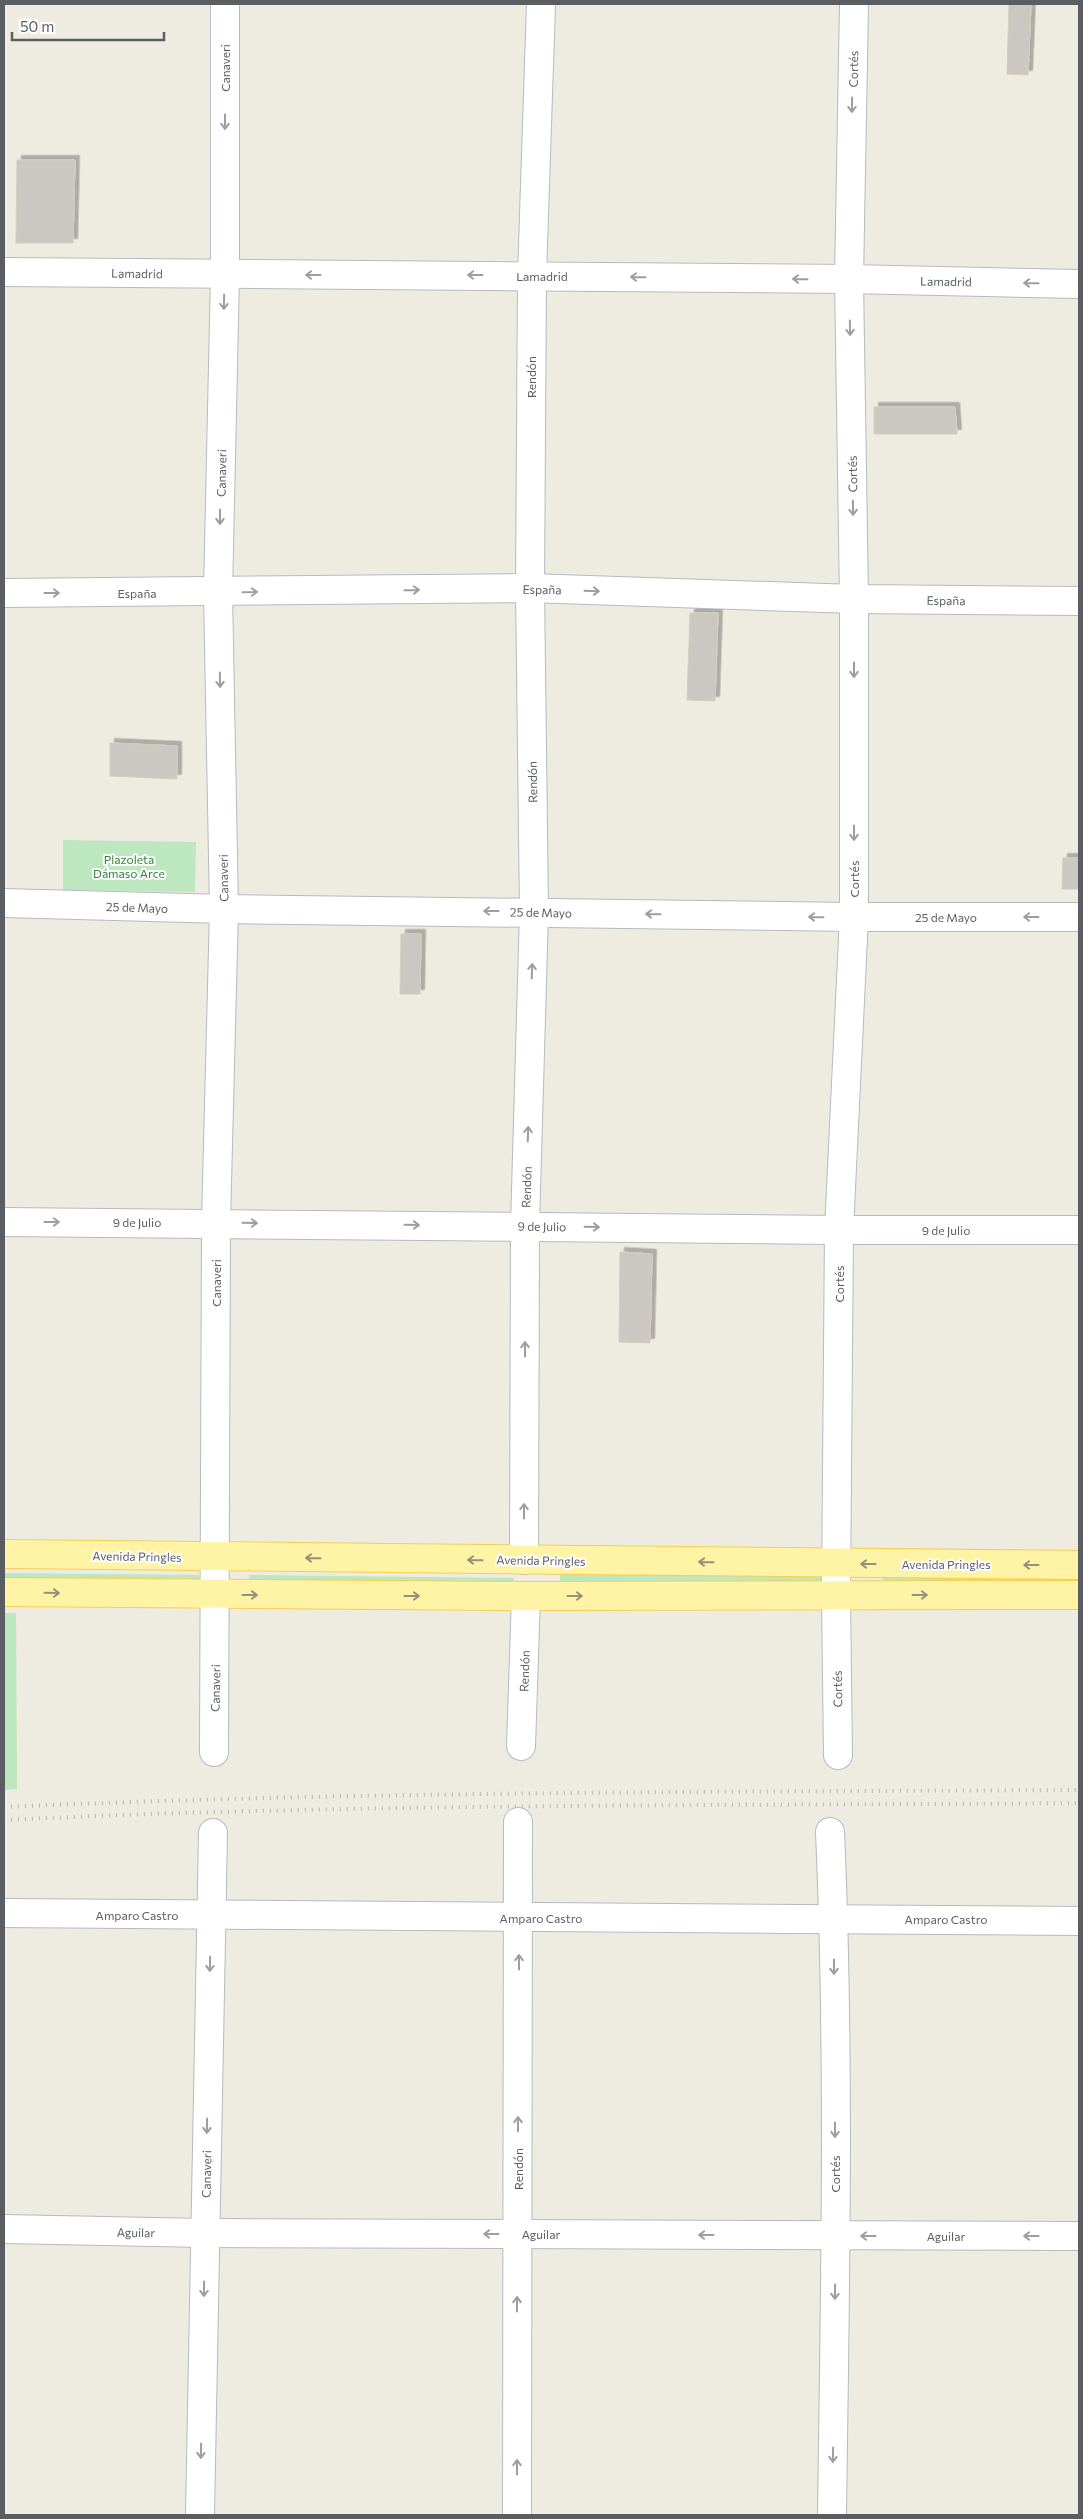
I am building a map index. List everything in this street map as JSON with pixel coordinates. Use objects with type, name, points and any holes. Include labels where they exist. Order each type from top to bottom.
[{"type":"main road","name":"Avenida Pringles","points":[[4,1554],[1079,1565]]},
{"type":"main road","points":[[4,1592],[526,1596],[1079,1595]]},
{"type":"street","name":"Canaveri","points":[[214,1752],[216,1223],[224,910],[218,593],[225,274],[225,4]]},
{"type":"street","name":"Rendón","points":[[524,1560],[525,1226],[534,912],[530,588],[532,276],[541,4]]},
{"type":"street","name":"Cortés","points":[[838,1755],[836,1564],[839,1230],[854,917],[854,599],[849,279],[854,4]]},
{"type":"street","name":"Lamadrid","points":[[4,272],[849,279],[1079,284]]},
{"type":"street","name":"España","points":[[4,593],[218,593],[530,588],[854,599],[1079,602]]},
{"type":"street","name":"25 de Mayo","points":[[4,903],[224,910],[854,917],[1079,917]]},
{"type":"street","name":"9 de Julio","points":[[4,1222],[839,1230],[1079,1230]]},
{"type":"street","name":"Rendón","points":[[522,1746],[526,1596]]},
{"type":"street","name":"Rendón","points":[[517,2515],[518,1822]]},
{"type":"street","name":"Cortés","points":[[830,1832],[834,1918],[836,2236],[832,2515]]},
{"type":"street","name":"Canaveri","points":[[200,2515],[213,1833]]},
{"type":"street","name":"Amparo Castro","points":[[4,1913],[1079,1921]]},
{"type":"street","name":"Aguilar","points":[[4,2230],[205,2233],[1079,2236]]},
{"type":"green space","name":"Plazoleta Dámaso Arce","points":[[63,840],[196,842],[195,892],[63,890]]},
{"type":"green space","points":[[4,1573],[199,1575],[199,1582],[4,1580]]},
{"type":"green space","points":[[560,1574],[825,1577],[825,1584],[560,1581]]},
{"type":"green space","points":[[249,1575],[514,1578],[514,1584],[250,1582]]},
{"type":"green space","points":[[883,1576],[1079,1578],[1079,1584],[883,1582]]},
{"type":"green space","points":[[4,1613],[16,1613],[17,1789],[4,1790]]},
{"type":"building","points":[[1009,4],[1031,4],[1028,75],[1007,74]]},
{"type":"building","points":[[17,160],[75,160],[73,243],[16,243]]},
{"type":"building","points":[[874,407],[955,407],[957,434],[874,434]]},
{"type":"building","points":[[690,613],[718,613],[715,701],[687,700]]},
{"type":"building","points":[[110,743],[177,746],[177,779],[110,776]]},
{"type":"building","points":[[1063,858],[1079,858],[1079,889],[1062,889]]},
{"type":"building","points":[[401,934],[421,934],[420,994],[400,994]]},
{"type":"building","points":[[620,1252],[652,1254],[650,1343],[619,1342]]},
{"type":"railway","points":[[4,1807],[407,1795],[1079,1790]]},
{"type":"railway","points":[[4,1820],[407,1808],[1079,1803]]}]
